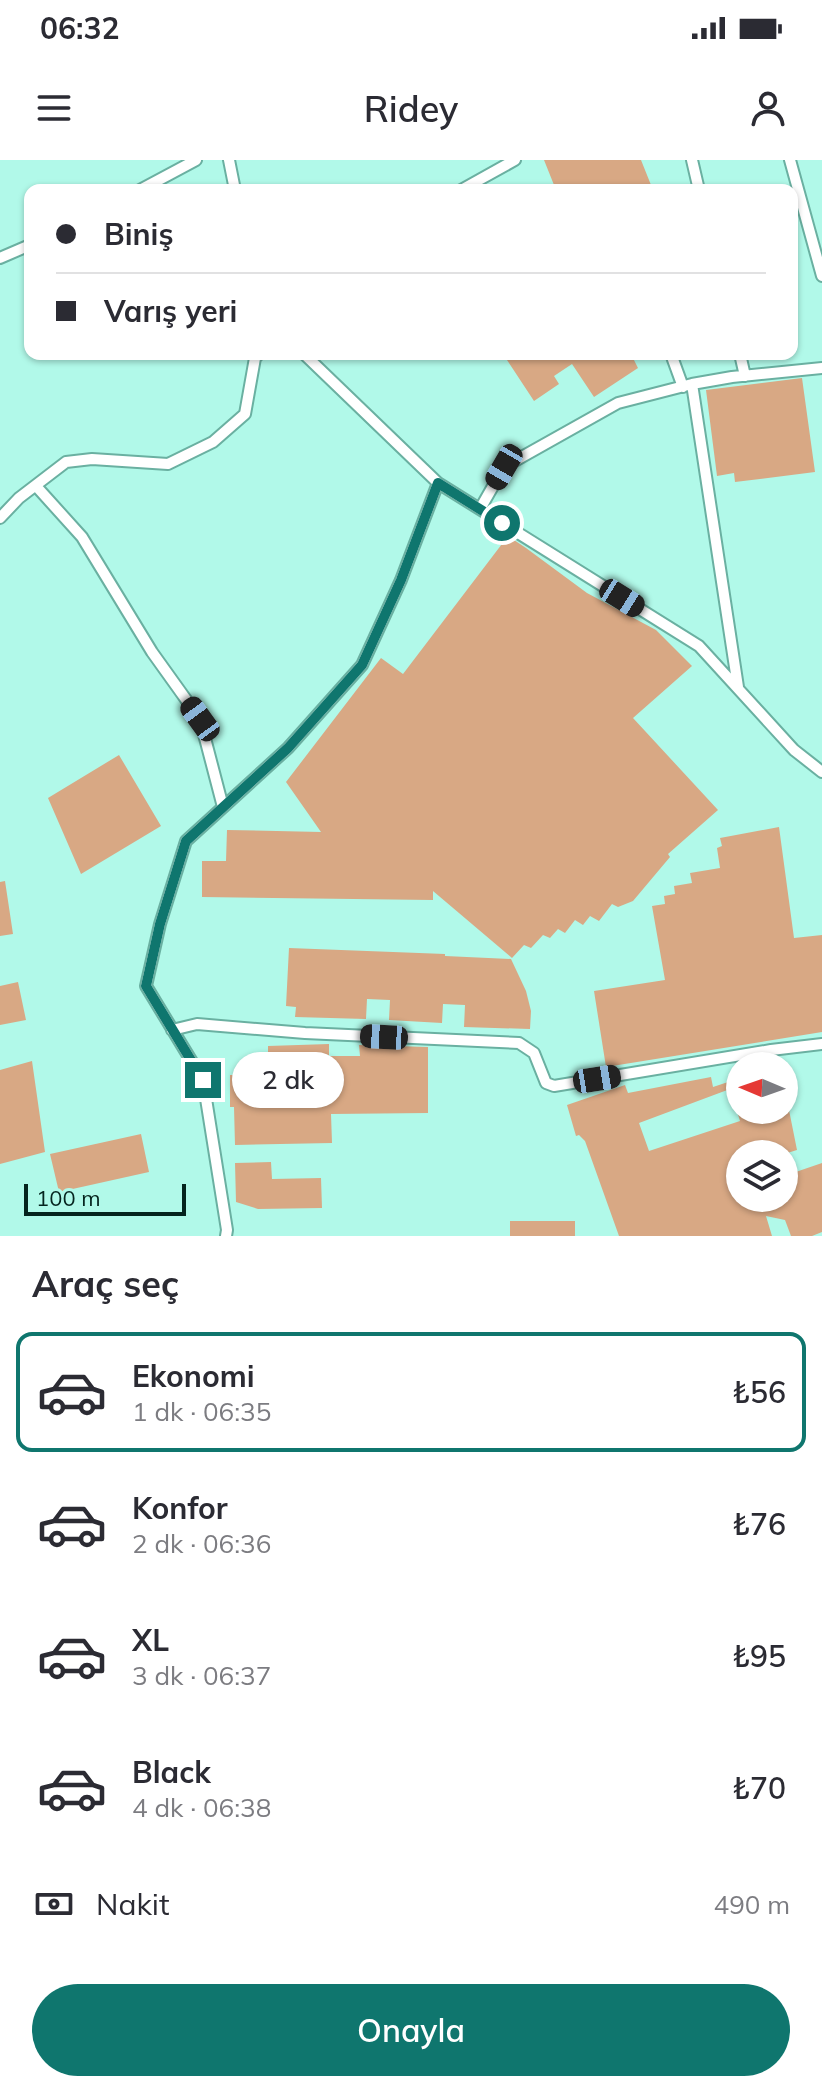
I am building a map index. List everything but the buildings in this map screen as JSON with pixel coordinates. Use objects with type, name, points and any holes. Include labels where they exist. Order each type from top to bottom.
[{"type":"street","points":[[151,184],[196,160]]},
{"type":"street","points":[[229,160],[234,184]]},
{"type":"street","points":[[472,184],[515,160]]},
{"type":"street","points":[[692,160],[698,184]]},
{"type":"street","points":[[790,160],[797,184]]},
{"type":"street","points":[[798,189],[822,276]]},
{"type":"street","points":[[0,258],[24,248]]},
{"type":"street","points":[[0,518],[19,498],[66,462],[92,459],[168,464],[213,442],[245,414],[255,360]]},
{"type":"street","points":[[310,360],[438,483],[699,646],[794,750],[822,772]]},
{"type":"street","points":[[674,360],[688,386],[738,689]]},
{"type":"street","points":[[741,360],[745,376]]},
{"type":"street","points":[[480,509],[504,467],[618,403],[745,376],[822,368]]},
{"type":"street","points":[[226,1236],[203,1080],[146,986],[157,940],[186,841],[288,748],[362,665],[401,580],[438,483]]},
{"type":"street","points":[[36,486],[82,537],[152,652],[200,719],[223,807]]},
{"type":"street","points":[[172,1030],[197,1024],[305,1033],[519,1043],[534,1053],[541,1075],[546,1083],[554,1086],[822,1044]]},
{"type":"route","points":[[203,1080],[146,986],[160,924],[186,841],[288,748],[362,665],[401,580],[438,483],[502,523]]}]
